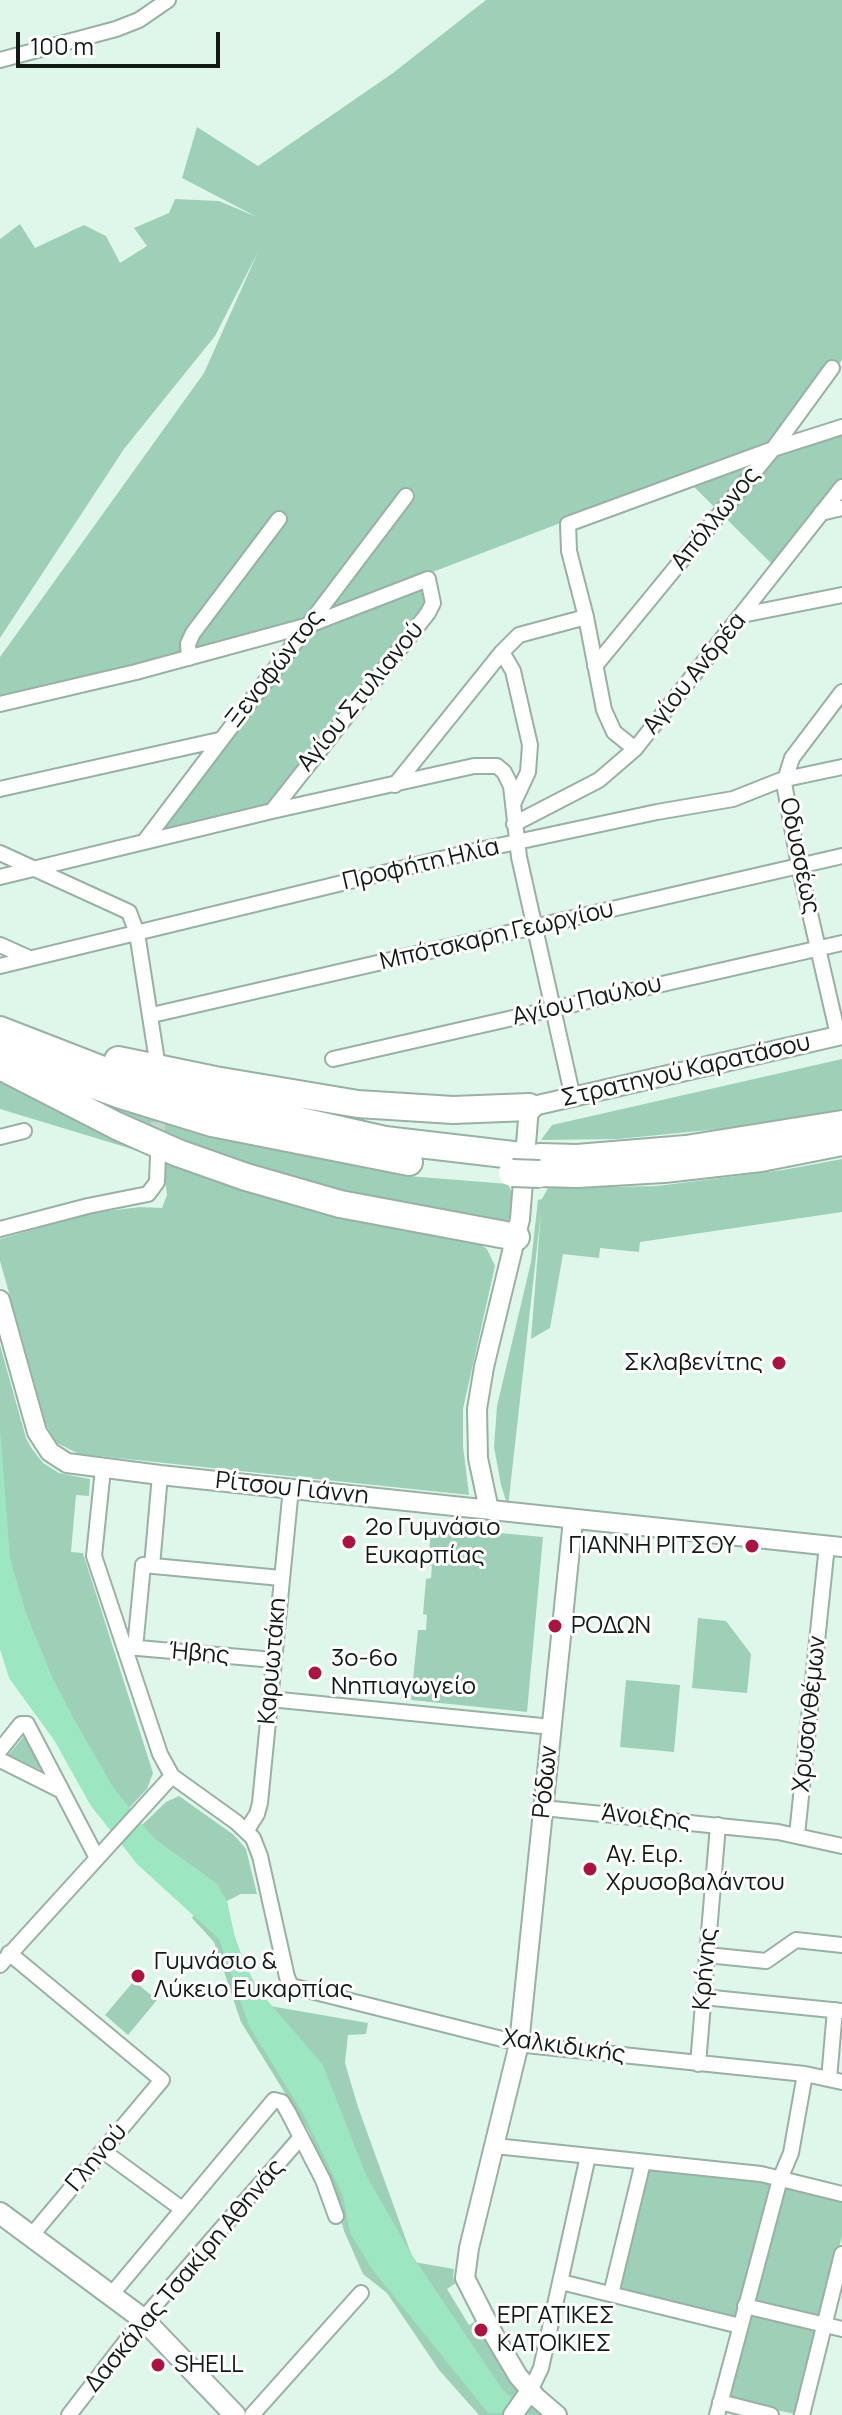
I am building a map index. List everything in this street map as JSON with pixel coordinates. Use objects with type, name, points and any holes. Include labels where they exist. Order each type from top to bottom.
[{"type":"highway","points":[[0,1030],[159,1088],[385,1140],[512,1164]]},
{"type":"highway","points":[[43,1048],[358,1104],[453,1110],[529,1107]]},
{"type":"highway","points":[[0,1051],[121,1095],[212,1123],[367,1155],[540,1165],[577,1157],[686,1148],[839,1128]]},
{"type":"highway","points":[[0,1066],[117,1126],[178,1153],[246,1177],[367,1210],[516,1237]]},
{"type":"main road","points":[[1,2216],[143,2319],[235,2415]]},
{"type":"street","points":[[0,60],[116,29],[139,20],[168,0]]},
{"type":"street","name":"Απόλλωνος","points":[[595,666],[773,449],[832,368]]},
{"type":"street","points":[[635,749],[620,739],[608,723],[569,551],[568,524],[842,427]]},
{"type":"street","name":"Αγίου Ανδρέα","points":[[514,824],[599,780],[635,749],[842,487]]},
{"type":"street","name":"Ξενοφώντος","points":[[144,842],[406,496]]},
{"type":"street","points":[[821,513],[842,508]]},
{"type":"street","points":[[189,658],[188,644],[193,633],[279,519]]},
{"type":"street","name":"Αγίου Στυλιανού","points":[[272,811],[428,613],[433,603],[428,579],[309,625]]},
{"type":"street","points":[[742,615],[842,595]]},
{"type":"street","points":[[395,785],[519,635],[586,617]]},
{"type":"street","points":[[0,704],[309,625]]},
{"type":"street","points":[[502,652],[513,671],[530,745],[525,784],[513,805]]},
{"type":"street","name":"Οδυσσέως","points":[[840,1035],[799,866],[784,779],[792,758],[842,692]]},
{"type":"street","points":[[0,789],[219,740]]},
{"type":"street","points":[[0,877],[478,765],[499,767],[510,782],[517,842],[573,1098]]},
{"type":"street","name":"Προφήτη Ηλία","points":[[0,966],[517,842],[733,799],[784,779],[842,767]]},
{"type":"street","points":[[0,853],[127,909],[137,933],[157,1061]]},
{"type":"street","name":"Μπότσκαρη Γεωργίου","points":[[152,1015],[842,856]]},
{"type":"street","name":"Αγίου Παύλου","points":[[333,1059],[842,943]]},
{"type":"street","points":[[0,945],[29,958]]},
{"type":"street","name":"Στρατηγού Καρατάσου","points":[[529,1107],[840,1035]]},
{"type":"street","points":[[489,1510],[478,1458],[476,1417],[484,1367],[522,1204],[529,1107]]},
{"type":"street","points":[[0,1137],[24,1131]]},
{"type":"street","points":[[0,1229],[148,1194],[157,1182],[158,1155]]},
{"type":"street","name":"Ρίτσου Γιάννη","points":[[0,1300],[31,1413],[43,1443],[54,1456],[67,1463],[835,1546]]},
{"type":"street","points":[[103,1469],[94,1556],[130,1648],[160,1754],[172,1776],[247,1830]]},
{"type":"street","points":[[152,1566],[160,1475]]},
{"type":"street","name":"Καρυωτάκη","points":[[247,1830],[259,1809],[291,1488]]},
{"type":"street","name":"Ρόδων","points":[[557,2415],[530,2391],[495,2337],[465,2278],[469,2248],[519,2044],[573,1520]]},
{"type":"street","name":"Χρυσανθέμων","points":[[797,1835],[835,1546]]},
{"type":"street","points":[[130,1648],[143,1565],[281,1578]]},
{"type":"street","name":"Ήβης","points":[[130,1648],[274,1660]]},
{"type":"street","points":[[270,1699],[552,1727]]},
{"type":"street","points":[[0,1750],[25,1722],[97,1858]]},
{"type":"street","points":[[0,1760],[61,1790]]},
{"type":"street","points":[[5,1959],[172,1776]]},
{"type":"street","name":"Άνοιξης","points":[[543,1808],[797,1835],[842,1846]]},
{"type":"street","name":"Κρήνης","points":[[698,2064],[718,1825]]},
{"type":"street","name":"Χαλκιδικής","points":[[247,1830],[260,1856],[291,1986],[519,2044],[805,2074],[836,2080]]},
{"type":"street","points":[[707,1955],[766,1961],[796,1940],[842,1945]]},
{"type":"street","name":"Γληνού","points":[[5,1959],[162,2080],[31,2236]]},
{"type":"street","points":[[703,1997],[838,2011],[836,2080]]},
{"type":"street","points":[[771,2415],[719,2409],[780,2179],[791,2153],[805,2074]]},
{"type":"street","points":[[111,2295],[273,2101],[283,2103],[323,2180],[336,2216]]},
{"type":"street","name":"Δασκάλας Τσακίρη Αθηνάς","points":[[69,2415],[143,2319],[301,2137]]},
{"type":"street","points":[[495,2146],[761,2174],[842,2194]]},
{"type":"street","points":[[103,2151],[182,2209]]},
{"type":"street","points":[[513,2415],[541,2368],[588,2156]]},
{"type":"street","points":[[611,2294],[643,2162]]},
{"type":"street","points":[[802,2415],[842,2254]]},
{"type":"street","points":[[561,2282],[740,2326]]},
{"type":"street","points":[[252,2415],[361,2293]]},
{"type":"street","points":[[745,2306],[842,2329]]},
{"type":"shaded area","points":[[486,0],[842,0],[842,360],[757,460],[842,433],[842,478],[772,564],[683,476],[417,578],[430,606],[268,806],[160,832],[321,616],[165,660],[0,699],[0,657],[204,373],[258,252],[215,336],[124,449],[0,638],[0,239],[20,224],[35,248],[84,225],[106,236],[120,263],[147,246],[134,228],[169,213],[175,199],[219,201],[257,217],[182,178],[197,127],[258,166],[393,73]]},
{"type":"shaded area","points":[[842,1059],[842,1111],[800,1121],[618,1139],[541,1140],[552,1125]]},
{"type":"shaded area","points":[[0,1075],[145,1153],[0,1109]]},
{"type":"shaded area","points":[[57,1082],[248,1140],[408,1176],[508,1184],[516,1202],[513,1214],[508,1220],[478,1223],[364,1204],[208,1154]]},
{"type":"shaded area","points":[[162,1156],[251,1192],[296,1205],[475,1241],[487,1249],[495,1266],[463,1409],[463,1446],[469,1495],[79,1454],[55,1442],[46,1424],[0,1261],[0,1239],[91,1213],[140,1207],[162,1208],[167,1195]]},
{"type":"shaded area","points":[[842,1159],[842,1212],[640,1242],[639,1252],[600,1248],[599,1258],[563,1254],[550,1328],[531,1339],[541,1212],[508,1507],[494,1447],[497,1406],[531,1262],[538,1200],[542,1199],[548,1188],[657,1186]]},
{"type":"shaded area","points":[[0,1345],[26,1438],[32,1449],[43,1463],[59,1473],[90,1479],[89,1496],[76,1495],[71,1552],[83,1553],[153,1773],[147,1789],[117,1821],[12,1625],[0,1504]]},
{"type":"shaded area","points":[[0,1427],[10,1558],[26,1613],[52,1677],[74,1719],[113,1787],[154,1839],[217,1884],[227,1901],[236,1942],[255,1986],[323,2065],[366,2175],[412,2255],[502,2389],[530,2415],[488,2413],[372,2269],[350,2233],[343,2196],[304,2115],[249,2026],[219,1939],[137,1864],[91,1806],[54,1740],[9,1678],[0,1649]]},
{"type":"shaded area","points":[[435,1527],[543,1537],[527,1712],[411,1700],[418,1630],[426,1630],[427,1615],[423,1614],[426,1579],[431,1578],[432,1566],[428,1565],[431,1530]]},
{"type":"shaded area","points":[[698,1618],[726,1621],[751,1654],[747,1693],[692,1688]]},
{"type":"shaded area","points":[[626,1680],[680,1685],[674,1752],[620,1747]]},
{"type":"shaded area","points":[[25,1735],[44,1768],[43,1771],[8,1755]]},
{"type":"shaded area","points":[[179,1796],[234,1835],[246,1849],[257,1894],[241,1894],[227,1901],[230,1923],[244,1963],[263,1999],[270,2006],[368,2023],[366,2034],[348,2035],[345,2063],[414,2262],[454,2269],[456,2283],[447,2289],[469,2325],[478,2320],[549,2415],[479,2415],[439,2370],[387,2293],[363,2274],[344,2231],[334,2194],[309,2132],[241,2022],[214,1942],[192,1918],[214,1882],[154,1839],[142,1825],[166,1802]]},
{"type":"shaded area","points":[[134,1981],[157,2000],[128,2035],[105,2015]]},
{"type":"shaded area","points":[[643,2162],[780,2179],[740,2326],[611,2294]]},
{"type":"shaded area","points":[[781,2185],[842,2200],[842,2236],[822,2316],[753,2299]]},
{"type":"shaded area","points":[[750,2311],[820,2329],[799,2415],[727,2399]]},
{"type":"tunnel","points":[[158,1101],[158,1148]]},
{"type":"place","name":"Σκλαβενίτης","points":[[779,1363]]},
{"type":"place","name":"2ο Γυμνάσιο Ευκαρπίας","points":[[349,1542]]},
{"type":"place","name":"ΓΙΑΝΝΗ ΡΙΤΣΟΥ","points":[[752,1546]]},
{"type":"place","name":"ΡΟΔΩΝ","points":[[555,1626]]},
{"type":"place","name":"3ο-6ο Νηπιαγωγείο","points":[[315,1673]]},
{"type":"place","name":"Αγ. Ειρ. Χρυσοβαλάντου","points":[[590,1869]]},
{"type":"place","name":"Γυμνάσιο & Λύκειο Ευκαρπίας","points":[[138,1976]]},
{"type":"place","name":"ΕΡΓΑΤΙΚΕΣ ΚΑΤΟΙΚΙΕΣ","points":[[481,2330]]},
{"type":"place","name":"SHELL","points":[[158,2365]]}]
